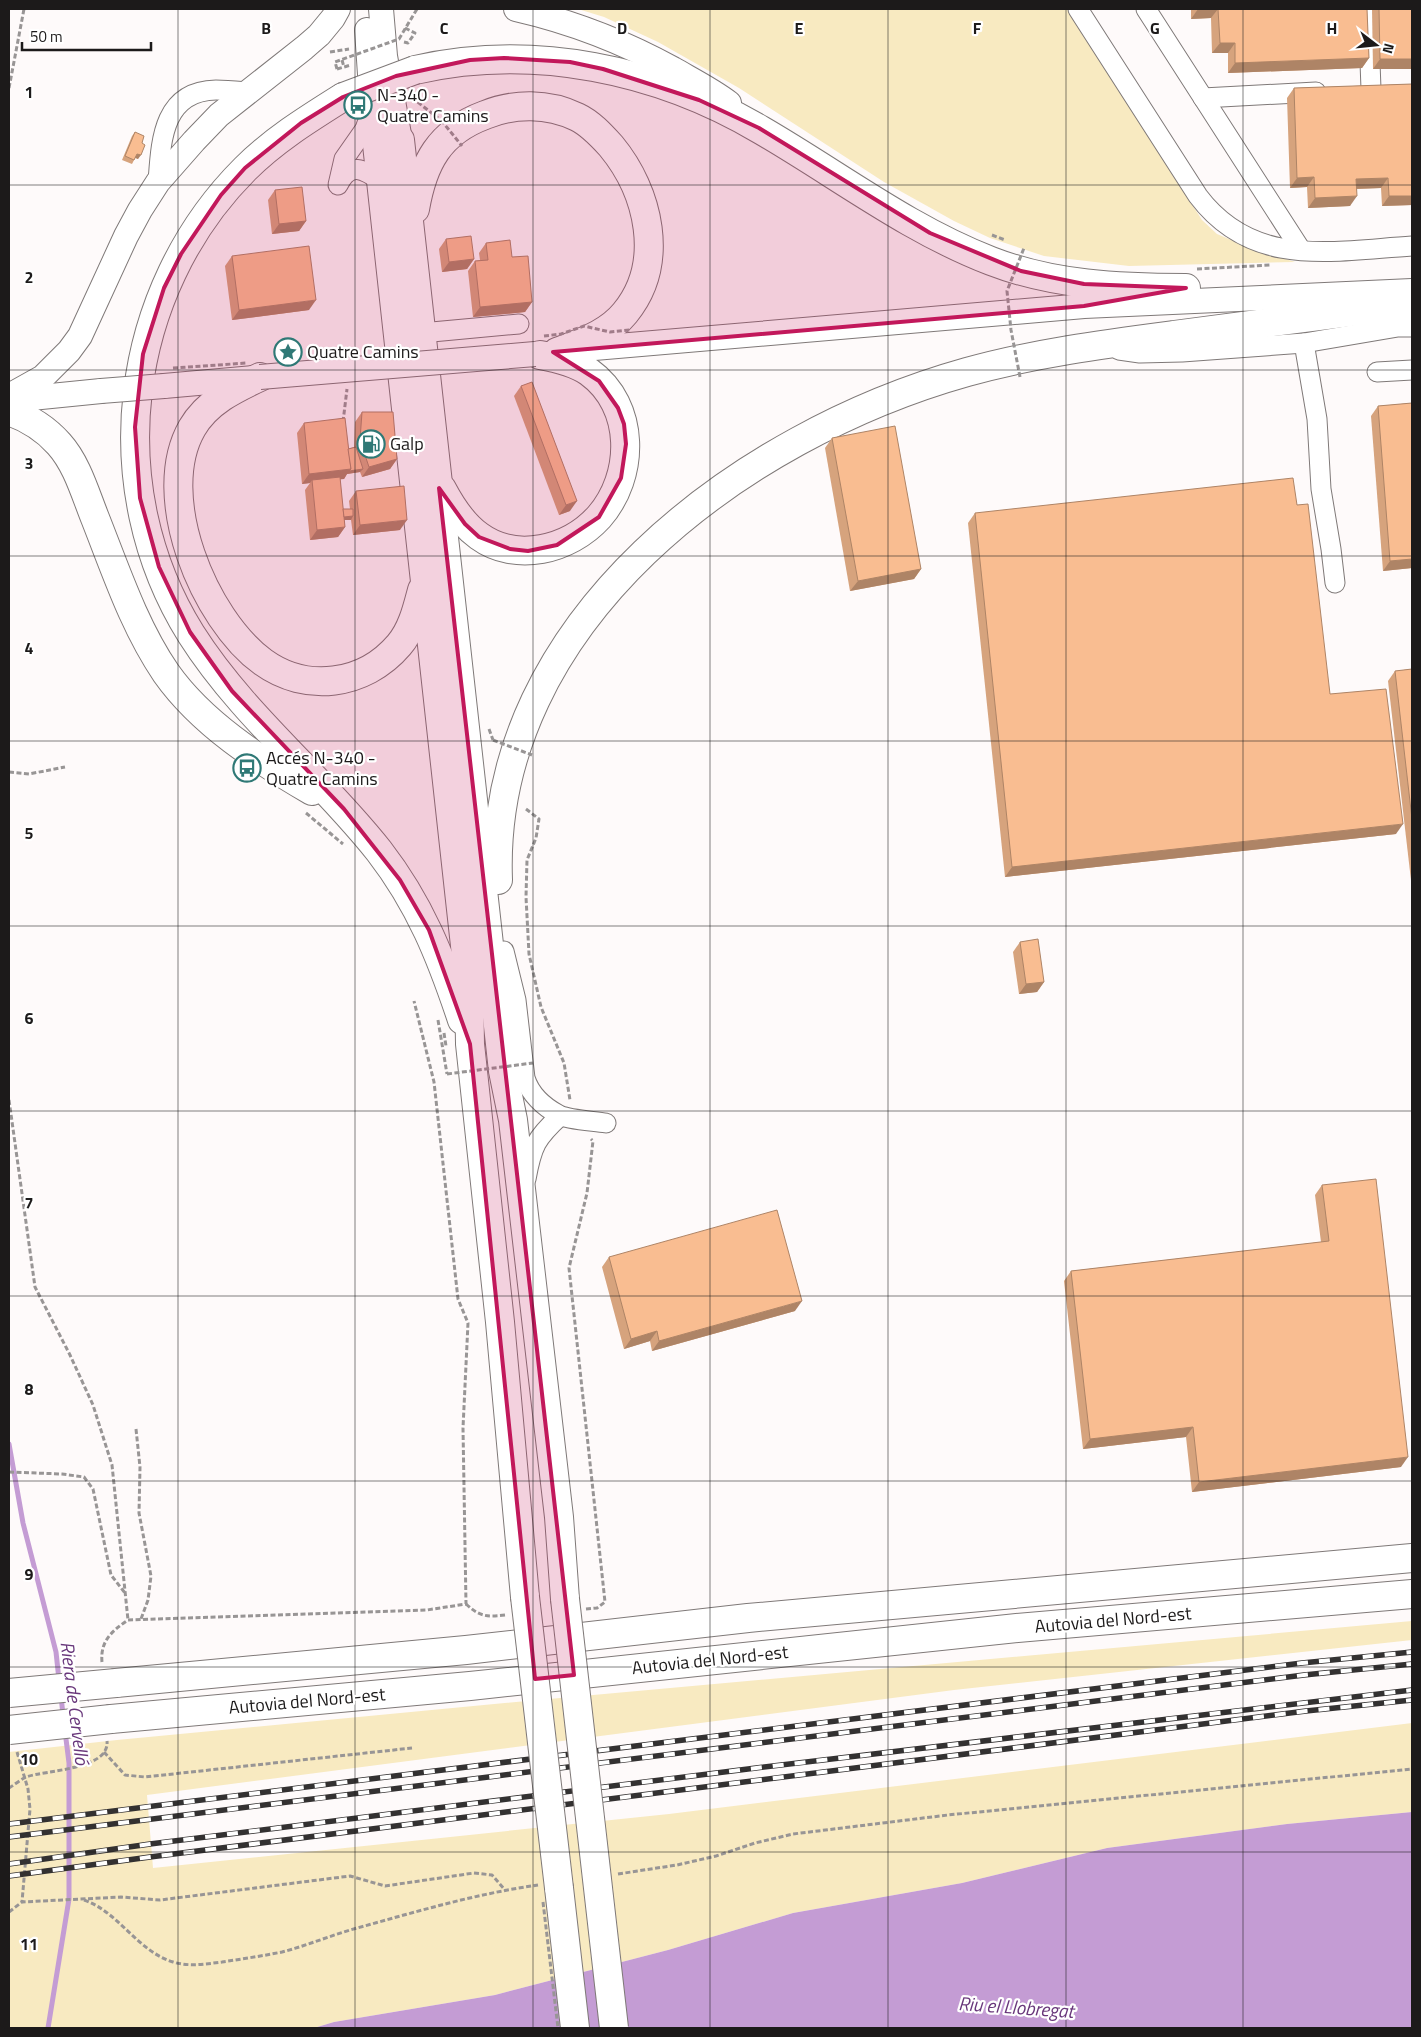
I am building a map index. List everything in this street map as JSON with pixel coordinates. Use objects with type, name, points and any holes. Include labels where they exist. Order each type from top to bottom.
[{"type":"highway","points":[[470,1044],[440,956],[416,906],[381,853],[344,809],[232,691],[210,662],[181,616],[159,567],[148,533],[140,498],[135,427],[139,378],[152,320],[164,288],[195,231],[221,195],[245,168],[301,123],[343,97],[416,70],[470,60],[504,58],[570,62],[636,77],[668,88],[759,128],[902,217],[959,247],[991,261],[1052,279],[1084,284],[1118,287],[1187,279]]},
{"type":"highway","points":[[410,233],[424,170],[434,152],[446,138],[473,120],[489,113],[526,106],[544,107],[563,111],[578,117],[593,127],[617,153],[626,167],[643,206],[648,229],[648,268],[635,300],[613,325],[589,339],[546,353]]},
{"type":"highway","points":[[373,108],[469,982],[470,1044],[501,1332],[525,1596],[575,2028]]},
{"type":"highway","points":[[400,140],[503,1071],[513,1120],[559,1517],[566,1599],[614,2028]]},
{"type":"highway","points":[[513,1120],[516,1070],[498,885],[498,834],[500,811],[514,754],[536,696],[550,669],[594,606],[618,579],[657,541],[719,491],[780,450],[853,412],[922,385],[1019,359],[1091,346],[1412,304]]},
{"type":"highway","points":[[438,481],[449,502],[465,524],[479,536],[493,544],[510,549],[528,551],[557,545],[588,528],[599,517],[614,494],[623,469],[626,444],[624,424],[610,393],[589,372],[546,353]]},
{"type":"highway","points":[[260,377],[216,401],[204,412],[185,441],[180,457],[178,474],[179,508],[186,537],[200,576],[222,616],[236,635],[263,662],[278,671],[312,682],[331,682],[348,679],[364,673],[383,661],[399,645],[410,627],[418,607],[425,579]]},
{"type":"highway","points":[[9,411],[35,423],[48,433],[68,455],[145,637],[163,668],[184,695],[205,716],[230,736],[308,788],[344,809]]},
{"type":"highway","name":"Autovia del Nord-est","points":[[9,1693],[466,1650],[748,1618],[1412,1558]]},
{"type":"highway","name":"Autovia del Nord-est","points":[[13,1741],[111,1719],[470,1686],[1017,1628],[1412,1594]]},
{"type":"main road","points":[[9,396],[44,377],[69,351],[80,336],[126,236],[158,182],[194,140],[247,92],[312,41],[333,18],[338,9]]},
{"type":"main road","points":[[365,9],[373,108]]},
{"type":"main road","points":[[380,9],[385,56],[400,140]]},
{"type":"main road","points":[[516,9],[561,20],[617,40],[695,81],[759,128]]},
{"type":"main road","points":[[1084,306],[1187,279],[1412,274]]},
{"type":"main road","points":[[9,400],[1084,306],[1412,290]]},
{"type":"street","points":[[1078,9],[1208,210],[1218,220],[1245,237],[1279,249],[1325,252],[1412,246]]},
{"type":"street","points":[[1146,9],[1301,250]]},
{"type":"street","points":[[1351,90],[1379,89],[1368,9]]},
{"type":"street","points":[[158,182],[160,152],[164,131],[170,114],[177,104],[185,98],[214,90],[247,92]]},
{"type":"street","points":[[1203,98],[1331,91]]},
{"type":"street","points":[[373,108],[365,129],[344,159],[338,185],[344,174],[354,169],[366,172],[381,181]]},
{"type":"street","points":[[421,333],[519,324]]},
{"type":"street","points":[[1091,346],[1140,353],[1182,352],[1304,343],[1398,327],[1412,327]]},
{"type":"street","points":[[1304,343],[1316,418],[1321,489],[1335,583]]},
{"type":"street","points":[[1377,372],[1412,370]]},
{"type":"street","points":[[504,951],[516,1000],[525,1078],[532,1094],[566,1117],[606,1123]]},
{"type":"street","points":[[522,1199],[530,1155],[535,1144],[541,1134],[566,1117]]},
{"type":"path","points":[[9,88],[24,9]]},
{"type":"path","points":[[342,60],[344,66],[337,68],[335,62],[399,38],[417,9]]},
{"type":"path","points":[[404,42],[408,43],[415,33],[405,28]]},
{"type":"path","points":[[419,102],[441,120],[462,146]]},
{"type":"path","points":[[988,239],[990,235]]},
{"type":"path","points":[[997,243],[1006,246]]},
{"type":"path","points":[[1020,377],[1011,330],[1007,292],[1023,249],[1028,253]]},
{"type":"path","points":[[1187,279],[1272,265]]},
{"type":"path","points":[[1013,372],[1022,370]]},
{"type":"path","points":[[493,740],[532,755]]},
{"type":"path","points":[[527,758],[530,749]]},
{"type":"path","points":[[9,772],[29,774],[65,767]]},
{"type":"path","points":[[539,819],[536,838],[527,860],[526,897],[529,954],[541,1007],[564,1063],[566,1117],[593,1141],[587,1193],[569,1268],[605,1602]]},
{"type":"path","points":[[101,1652],[111,1632],[128,1620],[427,1610],[466,1604],[462,1428],[468,1323],[458,1299],[434,1082],[414,1001]]},
{"type":"path","points":[[438,1030],[447,1074],[533,1063]]},
{"type":"path","points":[[9,1100],[35,1287],[93,1405],[112,1465],[128,1620]]},
{"type":"path","points":[[136,1429],[140,1468],[139,1513],[151,1576],[148,1600],[141,1620]]},
{"type":"path","points":[[9,1472],[62,1474],[84,1477],[93,1490],[111,1575],[126,1594]]},
{"type":"path","points":[[13,1741],[28,1789],[30,1809],[22,1902]]},
{"type":"path","points":[[9,1788],[25,1778],[82,1766],[100,1757],[108,1746]]},
{"type":"path","points":[[104,1752],[125,1775],[145,1777],[412,1748]]},
{"type":"path","points":[[622,1873],[677,1865],[793,1834],[948,1815],[1412,1769]]},
{"type":"path","points":[[9,1912],[22,1902],[121,1897],[160,1900],[350,1876],[385,1886],[474,1873],[492,1875],[505,1890]]},
{"type":"path","points":[[84,1900],[98,1905],[110,1913],[132,1936],[159,1956],[174,1962],[193,1965],[282,1952],[348,1931],[505,1890],[536,1885]]},
{"type":"highlighted area","points":[[504,58],[570,62],[603,69],[699,100],[759,128],[930,233],[1021,271],[1084,284],[1186,288],[1084,306],[553,352],[599,381],[618,408],[624,424],[626,444],[621,478],[599,517],[557,545],[528,551],[510,549],[479,537],[465,524],[439,488],[574,1675],[535,1679],[470,1044],[429,930],[400,880],[344,809],[232,691],[190,632],[159,567],[140,498],[135,427],[143,354],[164,288],[181,254],[221,195],[245,168],[301,123],[343,97],[396,76],[470,60]]},
{"type":"shaded area","points":[[578,9],[1067,9],[1202,220],[1217,234],[1295,262],[1129,266],[1044,256],[990,238],[954,221],[884,182],[739,88],[658,42],[604,17]]},
{"type":"shaded area","points":[[1412,1621],[1412,1640],[954,1690],[147,1795],[153,1868],[669,1814],[1412,1723],[1412,1812],[1287,1824],[1107,1848],[962,1883],[793,1913],[668,1950],[495,1995],[334,2022],[314,2028],[9,2028],[9,1752],[516,1702]]},
{"type":"water","name":"Riu el Llobregat","points":[[1412,1812],[1412,2028],[314,2028],[334,2022],[495,1995],[668,1950],[793,1913],[962,1883],[1107,1848],[1287,1824]]},
{"type":"building","points":[[1218,9],[1367,9],[1369,58],[1235,63],[1235,43],[1220,43]]},
{"type":"building","points":[[1379,9],[1412,9],[1412,59],[1380,59]]},
{"type":"building","points":[[1412,84],[1412,196],[1389,196],[1388,178],[1356,179],[1357,196],[1315,198],[1314,177],[1297,178],[1294,88]]},
{"type":"building","points":[[135,132],[144,136],[142,143],[145,145],[141,155],[137,154],[134,160],[125,156]]},
{"type":"building","points":[[302,187],[306,221],[279,224],[275,190]]},
{"type":"building","points":[[471,236],[474,259],[449,262],[446,239]]},
{"type":"building","points":[[510,240],[512,257],[528,256],[532,302],[480,307],[475,261],[488,260],[486,243]]},
{"type":"building","points":[[309,246],[316,300],[239,310],[232,256]]},
{"type":"building","points":[[532,382],[577,501],[566,505],[521,386]]},
{"type":"building","points":[[1412,403],[1412,559],[1390,561],[1378,406]]},
{"type":"building","name":"Galp","points":[[362,412],[393,412],[397,459],[369,467],[360,440]]},
{"type":"building","points":[[345,418],[351,469],[309,474],[304,423]]},
{"type":"building","points":[[895,426],[921,569],[858,581],[832,438]]},
{"type":"building","points":[[356,447],[363,469],[349,471],[351,469],[348,449]]},
{"type":"building","points":[[340,477],[345,527],[317,530],[312,480]]},
{"type":"building","points":[[1293,478],[1297,505],[1308,504],[1330,694],[1386,689],[1403,824],[1012,867],[975,513]]},
{"type":"building","points":[[404,486],[407,520],[360,525],[356,491]]},
{"type":"building","points":[[343,509],[353,509],[353,516],[344,517]]},
{"type":"building","points":[[1412,669],[1412,819],[1395,671]]},
{"type":"building","points":[[1038,939],[1044,982],[1026,984],[1020,942]]},
{"type":"building","points":[[1376,1179],[1408,1457],[1199,1482],[1193,1427],[1090,1439],[1071,1271],[1329,1241],[1322,1185]]},
{"type":"building","points":[[777,1210],[802,1301],[659,1341],[657,1331],[631,1339],[609,1257]]},
{"type":"waterway","name":"Riera de Cervelló","points":[[9,1444],[23,1523],[56,1652],[59,1680]]},
{"type":"waterway","name":"Riera de Cervelló","points":[[61,1696],[63,1715]]},
{"type":"waterway","name":"Riera de Cervelló","points":[[48,2028],[69,1899],[69,1763],[65,1731]]},
{"type":"railway","points":[[9,1824],[1302,1663],[1412,1652]]},
{"type":"railway","points":[[9,1837],[1304,1675],[1412,1664]]},
{"type":"railway","points":[[9,1864],[150,1844],[748,1769],[1412,1690]]},
{"type":"railway","points":[[9,1876],[1306,1711],[1412,1700]]},
{"type":"place","name":"N-340 - Quatre Camins","points":[[358,105]]},
{"type":"place","name":"Quatre Camins","points":[[288,352]]},
{"type":"place","name":"Galp","points":[[371,444]]},
{"type":"place","name":"Accés N-340 - Quatre Camins","points":[[247,768]]}]
